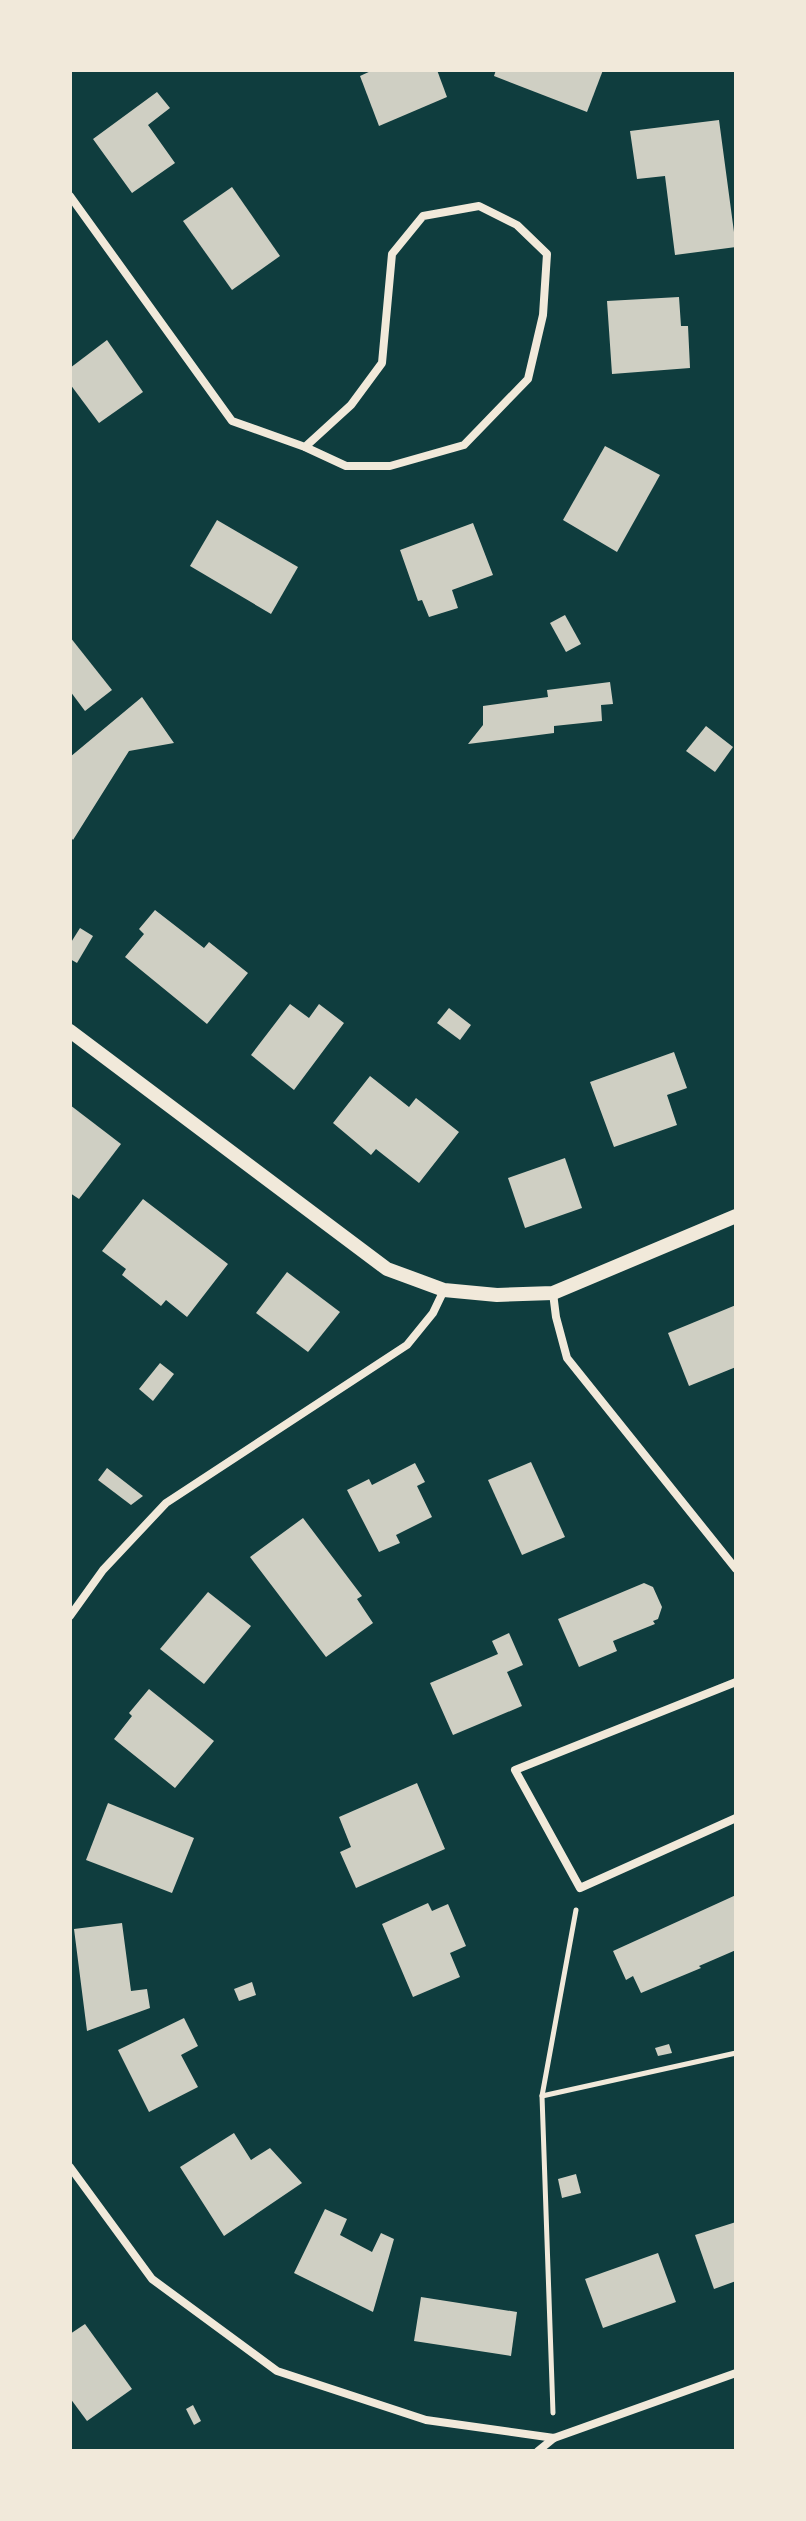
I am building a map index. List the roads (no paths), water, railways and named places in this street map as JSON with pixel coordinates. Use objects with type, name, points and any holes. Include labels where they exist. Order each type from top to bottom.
[{"type":"street","points":[[70,196],[232,421],[305,447],[346,466],[390,466],[464,445],[528,379],[543,315],[547,254],[517,225],[479,206],[423,216],[392,254],[382,363],[351,405],[305,447]]},
{"type":"street","points":[[70,1031],[387,1269],[444,1290],[497,1295],[553,1293],[736,1216]]},
{"type":"street","points":[[70,1616],[103,1570],[166,1503],[407,1345],[433,1313],[444,1290]]},
{"type":"street","points":[[553,1293],[567,1358],[736,1569]]},
{"type":"street","points":[[736,1682],[515,1770],[580,1888],[736,1818]]},
{"type":"street","points":[[70,2167],[152,2279],[277,2371],[426,2420],[554,2438]]},
{"type":"street","points":[[538,2451],[554,2438],[736,2373]]}]
